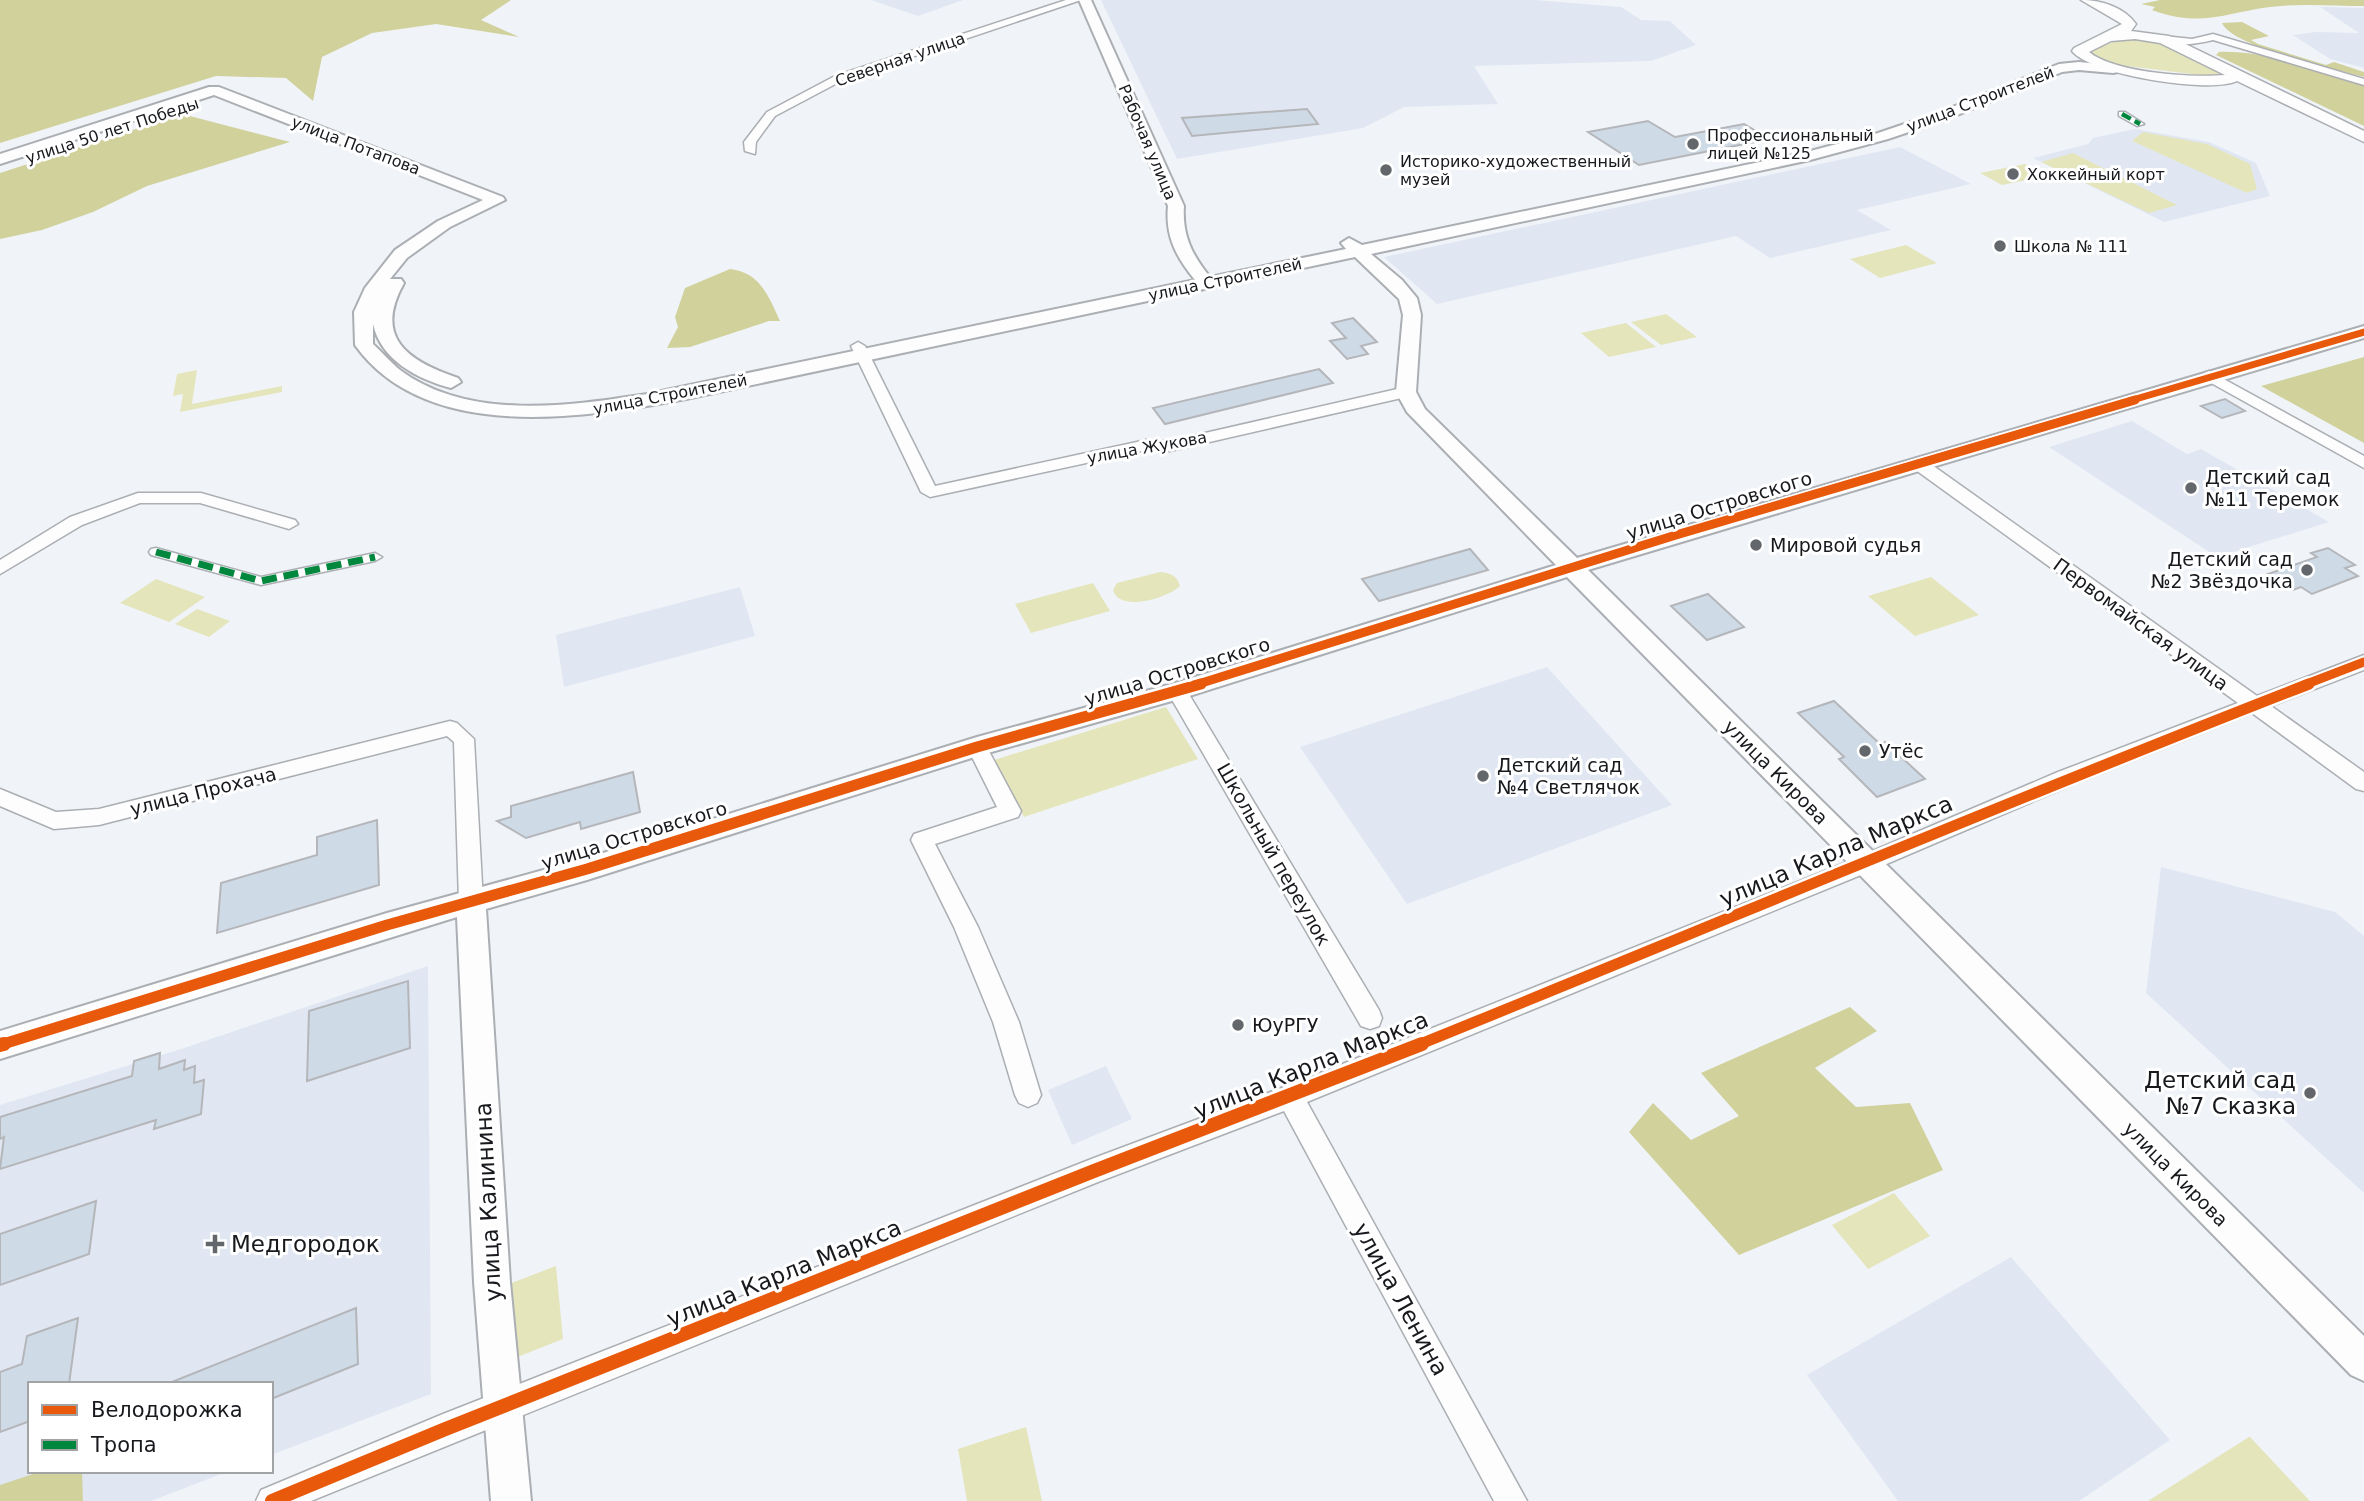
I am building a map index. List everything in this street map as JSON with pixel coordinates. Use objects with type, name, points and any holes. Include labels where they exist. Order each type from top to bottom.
[{"type":"main road","points":[[2088,0],[2125,19],[2129,24],[2126,28],[2084,47],[2079,51],[2081,56],[2113,69],[2207,80],[2251,90],[2314,113]]},
{"type":"main road","points":[[2108,0],[2146,19],[2164,39]]},
{"type":"main road","points":[[2105,37],[2135,35],[2164,39],[2364,137]]},
{"type":"main road","points":[[2207,80],[2227,80],[2234,77],[2234,73]]},
{"type":"street","name":"Северная улица","points":[[751,151],[750,142],[771,114],[839,78],[1076,0]]},
{"type":"street","name":"Рабочая улица","points":[[1085,0],[1176,206],[1175,232],[1188,261],[1202,279]]},
{"type":"street","points":[[2164,39],[2203,41],[2213,37],[2364,82]]},
{"type":"street","points":[[2204,59],[2203,49],[2225,42]]},
{"type":"street","name":"улица Строителей","points":[[382,310],[384,335],[390,346],[425,372],[477,390],[536,398],[598,397],[633,393],[861,350],[1202,279],[1848,138],[1932,110],[2084,47]]},
{"type":"street","name":"улица Строителей","points":[[1353,247],[1833,150],[1945,115],[2059,68],[2079,66],[2113,69]]},
{"type":"street","name":"улица 50 лет Победы","points":[[0,159],[219,91]]},
{"type":"street","name":"улица 50 лет Победы","points":[[0,167],[219,91]]},
{"type":"street","name":"улица Потапова","points":[[219,91],[497,200]]},
{"type":"street","points":[[2122,114],[2140,124]]},
{"type":"street","points":[[363,312],[382,310],[394,284],[415,255],[432,240],[497,200]]},
{"type":"street","points":[[363,312],[374,288],[388,268],[417,241],[444,224],[497,200]]},
{"type":"street","points":[[1353,247],[1396,284],[1408,298],[1412,315],[1406,392]]},
{"type":"street","name":"улица Строителей","points":[[363,312],[364,345],[388,370],[408,384],[466,404],[508,410],[586,410],[612,407],[861,350]]},
{"type":"street","name":"улица Островского","points":[[0,1045],[977,747],[1177,691],[1676,535],[2364,332]]},
{"type":"street","name":"улица Жукова","points":[[861,350],[930,492],[1146,445],[1170,446],[1406,392]]},
{"type":"street","points":[[2209,376],[2364,463]]},
{"type":"street","name":"улица Кирова","points":[[1406,392],[1417,412],[2364,1362]]},
{"type":"street","name":"Первомайская улица","points":[[1919,464],[2364,783]]},
{"type":"street","points":[[0,568],[76,521],[138,498],[201,498],[289,524]]},
{"type":"street","points":[[156,552],[261,581],[375,557]]},
{"type":"street","name":"улица Карла Маркса","points":[[272,1501],[1094,1171],[1290,1097],[1866,863],[2066,778],[2364,662]]},
{"type":"street","name":"Школьный переулок","points":[[1177,691],[1370,1018]]},
{"type":"street","name":"улица Прохача","points":[[0,797],[54,821],[99,817],[450,728],[464,739],[471,902]]},
{"type":"street","points":[[977,747],[1010,811],[922,841],[966,926],[1006,1022],[1028,1096]]},
{"type":"street","name":"улица Калинина","points":[[471,902],[492,1282],[511,1501]]},
{"type":"street","name":"улица Ленина","points":[[1290,1097],[1511,1501]]},
{"type":"shaded area","points":[[871,0],[963,0],[918,16]]},
{"type":"shaded area","points":[[1101,0],[1535,0],[1621,7],[1641,20],[1670,21],[1696,45],[1651,61],[1474,66],[1498,104],[1404,107],[1363,128],[1177,159]]},
{"type":"shaded area","points":[[2320,7],[2364,8],[2364,68],[2330,59],[2293,35],[2316,32],[2359,33]]},
{"type":"shaded area","points":[[2135,129],[2209,142],[2256,163],[2270,196],[2164,222],[2033,158],[2088,144],[2093,138]]},
{"type":"shaded area","points":[[1900,147],[1971,184],[1857,210],[1891,230],[1770,258],[1736,236],[1437,304],[1384,257]]},
{"type":"shaded area","name":"Детский сад №11 Теремок","points":[[2132,421],[2187,454],[2201,449],[2329,522],[2217,557],[2049,447]]},
{"type":"shaded area","points":[[740,587],[755,636],[564,687],[556,635]]},
{"type":"shaded area","name":"Детский сад №4 Светлячок","points":[[1547,667],[1672,805],[1407,904],[1300,747]]},
{"type":"shaded area","name":"Детский сад №7 Сказка","points":[[2161,867],[2335,912],[2364,936],[2364,1193],[2146,993]]},
{"type":"shaded area","name":"Медгородок","points":[[428,966],[431,1394],[273,1454],[273,1382],[28,1382],[28,1473],[224,1473],[151,1501],[0,1501],[0,1105],[181,1049]]},
{"type":"shaded area","points":[[1106,1066],[1132,1119],[1072,1145],[1048,1090]]},
{"type":"shaded area","points":[[2011,1257],[2170,1440],[2079,1501],[1898,1501],[1807,1375]]},
{"type":"green space","points":[[0,0],[511,0],[481,20],[519,37],[436,24],[372,33],[322,57],[313,101],[286,78],[216,76],[0,143]]},
{"type":"green space","points":[[2160,0],[2364,0],[2364,6],[2282,6],[2199,19],[2169,15],[2152,10],[2155,7],[2141,4]]},
{"type":"green space","points":[[2242,22],[2269,36],[2251,40],[2258,44],[2326,65],[2334,62],[2364,72],[2364,77],[2264,49],[2230,32],[2222,23]]},
{"type":"green space","points":[[2126,37],[2161,41],[2222,73],[2208,76],[2110,64],[2100,62],[2088,52]]},
{"type":"green space","points":[[2219,52],[2274,58],[2364,86],[2364,126],[2216,55]]},
{"type":"green space","points":[[182,114],[290,142],[147,186],[93,212],[42,230],[0,239],[0,173]]},
{"type":"green space","points":[[2143,132],[2207,144],[2250,164],[2257,189],[2247,193],[2132,141]]},
{"type":"green space","points":[[2073,153],[2177,205],[2149,213],[2041,162]]},
{"type":"green space","name":"Хоккейный корт","points":[[2025,164],[2047,176],[2002,185],[1980,173]]},
{"type":"green space","points":[[1906,245],[1937,263],[1880,278],[1850,259]]},
{"type":"green space","points":[[730,269],[756,280],[780,321],[769,321],[690,347],[667,348],[678,327],[675,317],[685,288]]},
{"type":"green space","points":[[1666,314],[1697,337],[1661,345],[1631,322]]},
{"type":"green space","points":[[1626,323],[1656,347],[1609,357],[1581,333]]},
{"type":"green space","points":[[2364,357],[2364,443],[2261,386]]},
{"type":"green space","points":[[197,370],[192,404],[282,386],[282,392],[180,412],[183,394],[173,396],[177,374]]},
{"type":"green space","points":[[1160,572],[1173,575],[1180,586],[1155,599],[1134,602],[1117,597],[1113,590],[1117,583]]},
{"type":"green space","points":[[1931,577],[1979,615],[1915,636],[1868,596]]},
{"type":"green space","points":[[156,579],[205,597],[169,622],[120,603]]},
{"type":"green space","points":[[1093,583],[1110,611],[1031,633],[1015,604]]},
{"type":"green space","points":[[197,609],[230,621],[209,637],[175,624]]},
{"type":"green space","points":[[1166,707],[1198,759],[1024,817],[994,760]]},
{"type":"green space","points":[[1850,1007],[1877,1031],[1815,1068],[1856,1107],[1910,1103],[1943,1170],[1739,1255],[1629,1132],[1653,1103],[1691,1140],[1739,1116],[1701,1073]]},
{"type":"green space","points":[[1894,1193],[1930,1236],[1868,1269],[1832,1225]]},
{"type":"green space","points":[[556,1266],[563,1339],[515,1358],[509,1284]]},
{"type":"green space","points":[[1026,1427],[1042,1501],[967,1501],[958,1449]]},
{"type":"green space","points":[[2249,1437],[2310,1501],[2148,1501]]},
{"type":"green space","points":[[36,1473],[82,1473],[83,1501],[0,1501],[0,1485]]},
{"type":"building","points":[[1307,109],[1318,124],[1192,136],[1182,118]]},
{"type":"building","name":"Профессиональный лицей №125","points":[[1648,121],[1675,137],[1744,124],[1770,139],[1639,165],[1588,132]]},
{"type":"building","points":[[1353,318],[1377,342],[1361,346],[1368,354],[1347,359],[1330,341],[1346,338],[1332,323]]},
{"type":"building","points":[[1319,369],[1333,383],[1165,424],[1153,408]]},
{"type":"building","points":[[2225,399],[2245,411],[2222,418],[2201,406]]},
{"type":"building","name":"Детский сад №2 Звёздочка","points":[[2328,548],[2355,565],[2345,568],[2358,576],[2312,594],[2301,587],[2293,590],[2268,574],[2317,557],[2311,553]]},
{"type":"building","points":[[1470,549],[1488,570],[1379,601],[1362,579]]},
{"type":"building","points":[[1708,594],[1744,627],[1707,640],[1671,606]]},
{"type":"building","name":"Утёс","points":[[1834,701],[1880,744],[1885,742],[1925,779],[1877,797],[1839,759],[1844,757],[1798,713]]},
{"type":"building","points":[[633,772],[640,812],[581,829],[580,822],[526,838],[497,821],[511,817],[511,806]]},
{"type":"building","points":[[377,820],[379,885],[217,933],[221,883],[317,855],[317,837]]},
{"type":"building","points":[[408,981],[410,1048],[307,1081],[309,1011]]},
{"type":"building","points":[[160,1053],[159,1069],[185,1060],[184,1070],[195,1066],[194,1083],[204,1080],[201,1114],[154,1129],[156,1120],[0,1169],[4,1137],[0,1139],[0,1117],[132,1076],[134,1061]]},
{"type":"building","points":[[96,1201],[89,1254],[0,1285],[0,1234]]},
{"type":"building","points":[[356,1308],[358,1364],[273,1398],[273,1382],[172,1382]]},
{"type":"building","points":[[78,1318],[69,1382],[28,1382],[28,1422],[0,1432],[0,1372],[22,1364],[27,1336]]},
{"type":"marked path","points":[[2122,114],[2140,124]]},
{"type":"marked path","points":[[156,552],[261,581],[375,557]]},
{"type":"cycle path","points":[[0,1045],[387,925],[587,869],[977,747],[1177,691],[1676,535],[2364,332]]},
{"type":"cycle path","points":[[272,1501],[443,1430],[1094,1171],[1308,1090],[1848,871],[2066,778],[2364,662]]},
{"type":"place","name":"Профессиональный лицей №125","points":[[1693,144]]},
{"type":"place","name":"Историко-художественный музей","points":[[1386,170]]},
{"type":"place","name":"Хоккейный корт","points":[[2013,174]]},
{"type":"place","name":"Школа № 111","points":[[2000,246]]},
{"type":"place","name":"Детский сад №11 Теремок","points":[[2191,488]]},
{"type":"place","name":"Мировой судья","points":[[1756,545]]},
{"type":"place","name":"Детский сад №2 Звёздочка","points":[[2307,570]]},
{"type":"place","name":"Утёс","points":[[1865,751]]},
{"type":"place","name":"Детский сад №4 Светлячок","points":[[1483,776]]},
{"type":"place","name":"ЮуРГУ","points":[[1238,1025]]},
{"type":"place","name":"Детский сад №7 Сказка","points":[[2310,1093]]},
{"type":"place","name":"Медгородок","points":[[215,1244]]}]
